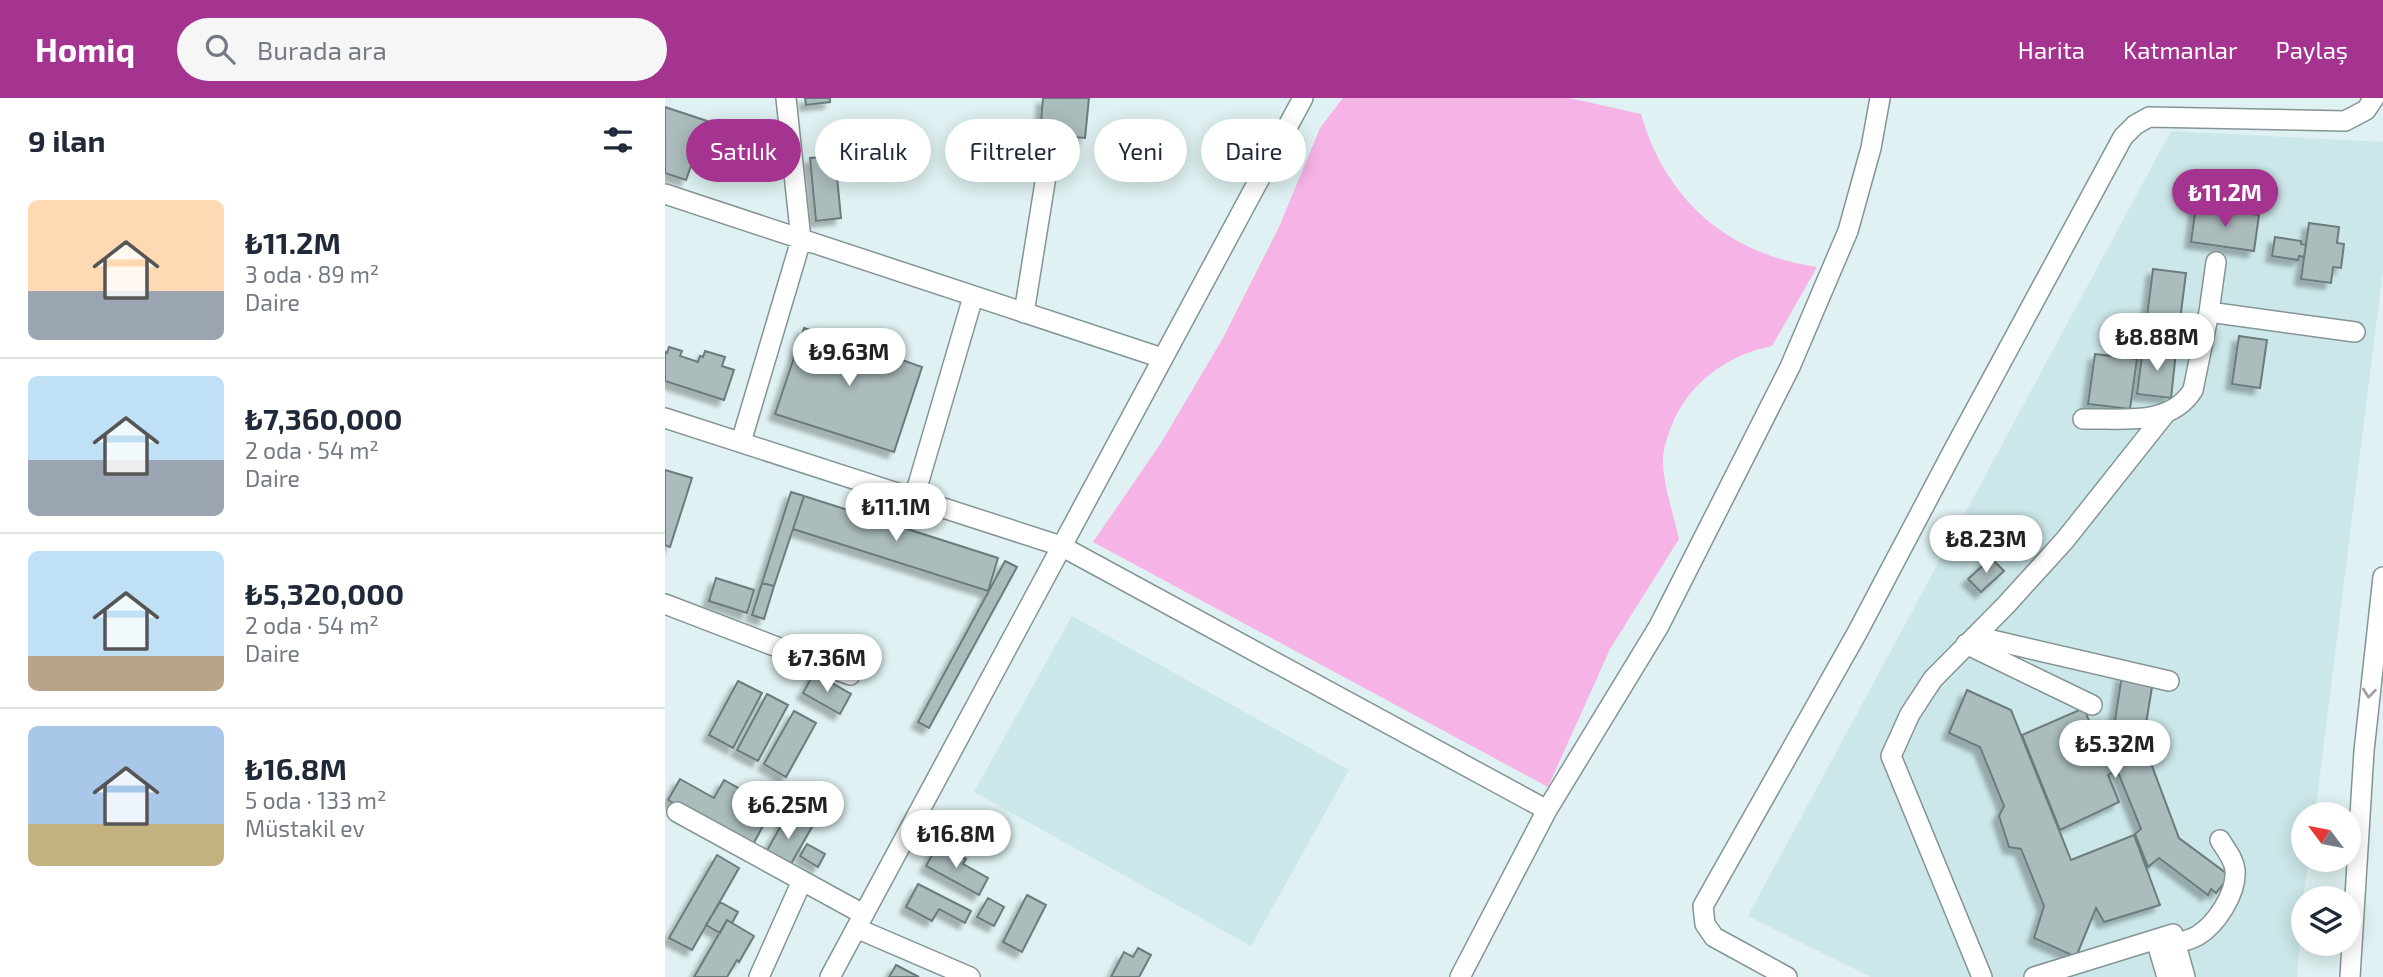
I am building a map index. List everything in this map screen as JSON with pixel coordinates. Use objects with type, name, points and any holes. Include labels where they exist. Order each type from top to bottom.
[{"type":"street","points":[[741,442],[801,240],[786,98]]},
{"type":"street","points":[[830,977],[1303,98]]},
{"type":"street","points":[[1460,977],[1547,810],[1659,626],[1795,356],[1848,231],[1871,148],[1880,98]]},
{"type":"street","points":[[1787,977],[1714,937],[1705,925],[1703,906],[1857,633],[2123,137],[2135,125],[2150,117],[2346,121],[2366,110],[2374,98]]},
{"type":"street","points":[[1024,313],[1045,182]]},
{"type":"street","points":[[665,194],[1162,358]]},
{"type":"street","points":[[1982,977],[1891,756],[1910,715],[1946,663],[2065,540],[2165,414],[2184,402],[2193,390],[2216,261]]},
{"type":"street","points":[[914,498],[972,297]]},
{"type":"street","points":[[2209,312],[2355,332]]},
{"type":"street","points":[[2083,419],[2165,414]]},
{"type":"street","points":[[665,418],[1061,546],[1547,810]]},
{"type":"street","points":[[2350,977],[2364,751],[2383,577]]},
{"type":"street","points":[[665,604],[850,675]]},
{"type":"street","points":[[1971,640],[2169,681]]},
{"type":"street","points":[[1971,640],[2092,705]]},
{"type":"street","points":[[677,812],[802,881],[859,922],[970,977]]},
{"type":"street","points":[[2176,943],[2192,939],[2202,932],[2228,897],[2234,879],[2234,865],[2220,840]]},
{"type":"street","points":[[759,977],[802,881]]},
{"type":"street","points":[[2034,977],[2173,934],[2185,977]]},
{"type":"street","points":[[2156,940],[2167,977]]},
{"type":"shaded area","points":[[1343,98],[1569,98],[1641,114],[1652,145],[1667,173],[1684,197],[1705,218],[1729,236],[1755,250],[1817,267],[1772,346],[1740,356],[1711,373],[1678,411],[1663,459],[1665,482],[1679,539],[1610,649],[1548,787],[1093,542],[1161,443],[1223,338],[1279,227],[1298,182],[1306,182],[1306,162],[1320,128]]},
{"type":"shaded area","points":[[2171,131],[2383,142],[2383,269],[2316,802],[2291,802],[2291,872],[2307,872],[2305,886],[2291,886],[2291,956],[2299,956],[2297,977],[1871,977],[1748,916]]},
{"type":"shaded area","points":[[1072,616],[1349,770],[1251,946],[974,792]]},
{"type":"building","points":[[805,98],[830,98],[830,102],[806,105]]},
{"type":"building","points":[[1043,98],[1089,98],[1085,138],[1080,138],[1080,119],[1041,119]]},
{"type":"building","points":[[665,107],[701,119],[686,119],[686,180],[665,173]]},
{"type":"building","points":[[810,158],[815,158],[815,182],[838,182],[841,218],[816,221]]},
{"type":"building","points":[[2196,206],[2259,215],[2254,251],[2191,242]]},
{"type":"building","points":[[2309,223],[2339,227],[2337,243],[2344,244],[2341,268],[2333,267],[2331,283],[2301,279]]},
{"type":"building","points":[[2275,237],[2301,241],[2301,244],[2306,245],[2304,257],[2299,256],[2298,260],[2272,256]]},
{"type":"building","points":[[2153,269],[2186,273],[2176,352],[2143,348]]},
{"type":"building","points":[[804,328],[839,339],[842,330],[894,347],[891,356],[922,367],[894,452],[775,414]]},
{"type":"building","points":[[2239,336],[2267,340],[2260,388],[2232,384]]},
{"type":"building","points":[[669,347],[682,351],[680,356],[698,362],[705,351],[725,357],[722,366],[734,370],[724,400],[665,381],[665,352],[667,353]]},
{"type":"building","points":[[2143,348],[2176,352],[2171,398],[2137,394]]},
{"type":"building","points":[[2095,354],[2137,359],[2130,409],[2088,404]]},
{"type":"building","points":[[665,470],[692,478],[670,547],[665,545]]},
{"type":"building","points":[[791,492],[804,496],[774,586],[762,583]]},
{"type":"building","points":[[804,496],[998,558],[988,591],[793,529]]},
{"type":"building","points":[[1991,558],[2004,571],[1981,592],[1968,579]]},
{"type":"building","points":[[1005,561],[1017,567],[929,728],[918,722]]},
{"type":"building","points":[[716,578],[754,590],[747,613],[709,601]]},
{"type":"building","points":[[762,583],[774,586],[764,619],[752,615]]},
{"type":"building","points":[[814,673],[851,694],[840,714],[803,693]]},
{"type":"building","points":[[2122,675],[2153,681],[2143,742],[2179,838],[2230,876],[2216,893],[2211,889],[2208,895],[2159,858],[2148,867],[2135,834],[2141,829],[2117,770],[2108,775],[2119,802],[2060,830],[2022,735],[2084,708],[2096,738],[2113,733]]},
{"type":"building","points":[[738,681],[762,693],[733,748],[709,735]]},
{"type":"building","points":[[1967,690],[2011,710],[2071,860],[2134,835],[2160,905],[2104,922],[2096,908],[2076,957],[2034,938],[2044,906],[2021,849],[2009,847],[1999,816],[2004,806],[1980,747],[1949,733]]},
{"type":"building","points":[[767,694],[788,705],[758,761],[737,750]]},
{"type":"building","points":[[794,711],[816,723],[786,777],[764,764]]},
{"type":"building","points":[[680,779],[714,798],[724,780],[747,793],[737,811],[763,826],[751,848],[668,800]]},
{"type":"building","points":[[788,813],[812,827],[788,869],[764,856]]},
{"type":"building","points":[[807,844],[825,854],[818,867],[800,856]]},
{"type":"building","points":[[938,844],[966,859],[963,864],[988,878],[979,895],[926,866]]},
{"type":"building","points":[[717,855],[739,868],[692,950],[669,938]]},
{"type":"building","points":[[918,884],[971,911],[965,923],[939,909],[932,921],[906,907]]},
{"type":"building","points":[[1027,895],[1046,905],[1022,952],[1003,942]]},
{"type":"building","points":[[988,898],[1004,907],[994,926],[977,917]]},
{"type":"building","points":[[720,902],[738,912],[732,923],[727,920],[720,933],[706,925]]},
{"type":"building","points":[[727,920],[754,936],[739,962],[737,960],[727,977],[694,977]]},
{"type":"building","points":[[1138,948],[1151,955],[1139,977],[1111,977],[1124,952],[1133,957]]},
{"type":"building","points":[[896,965],[919,977],[889,977]]}]
